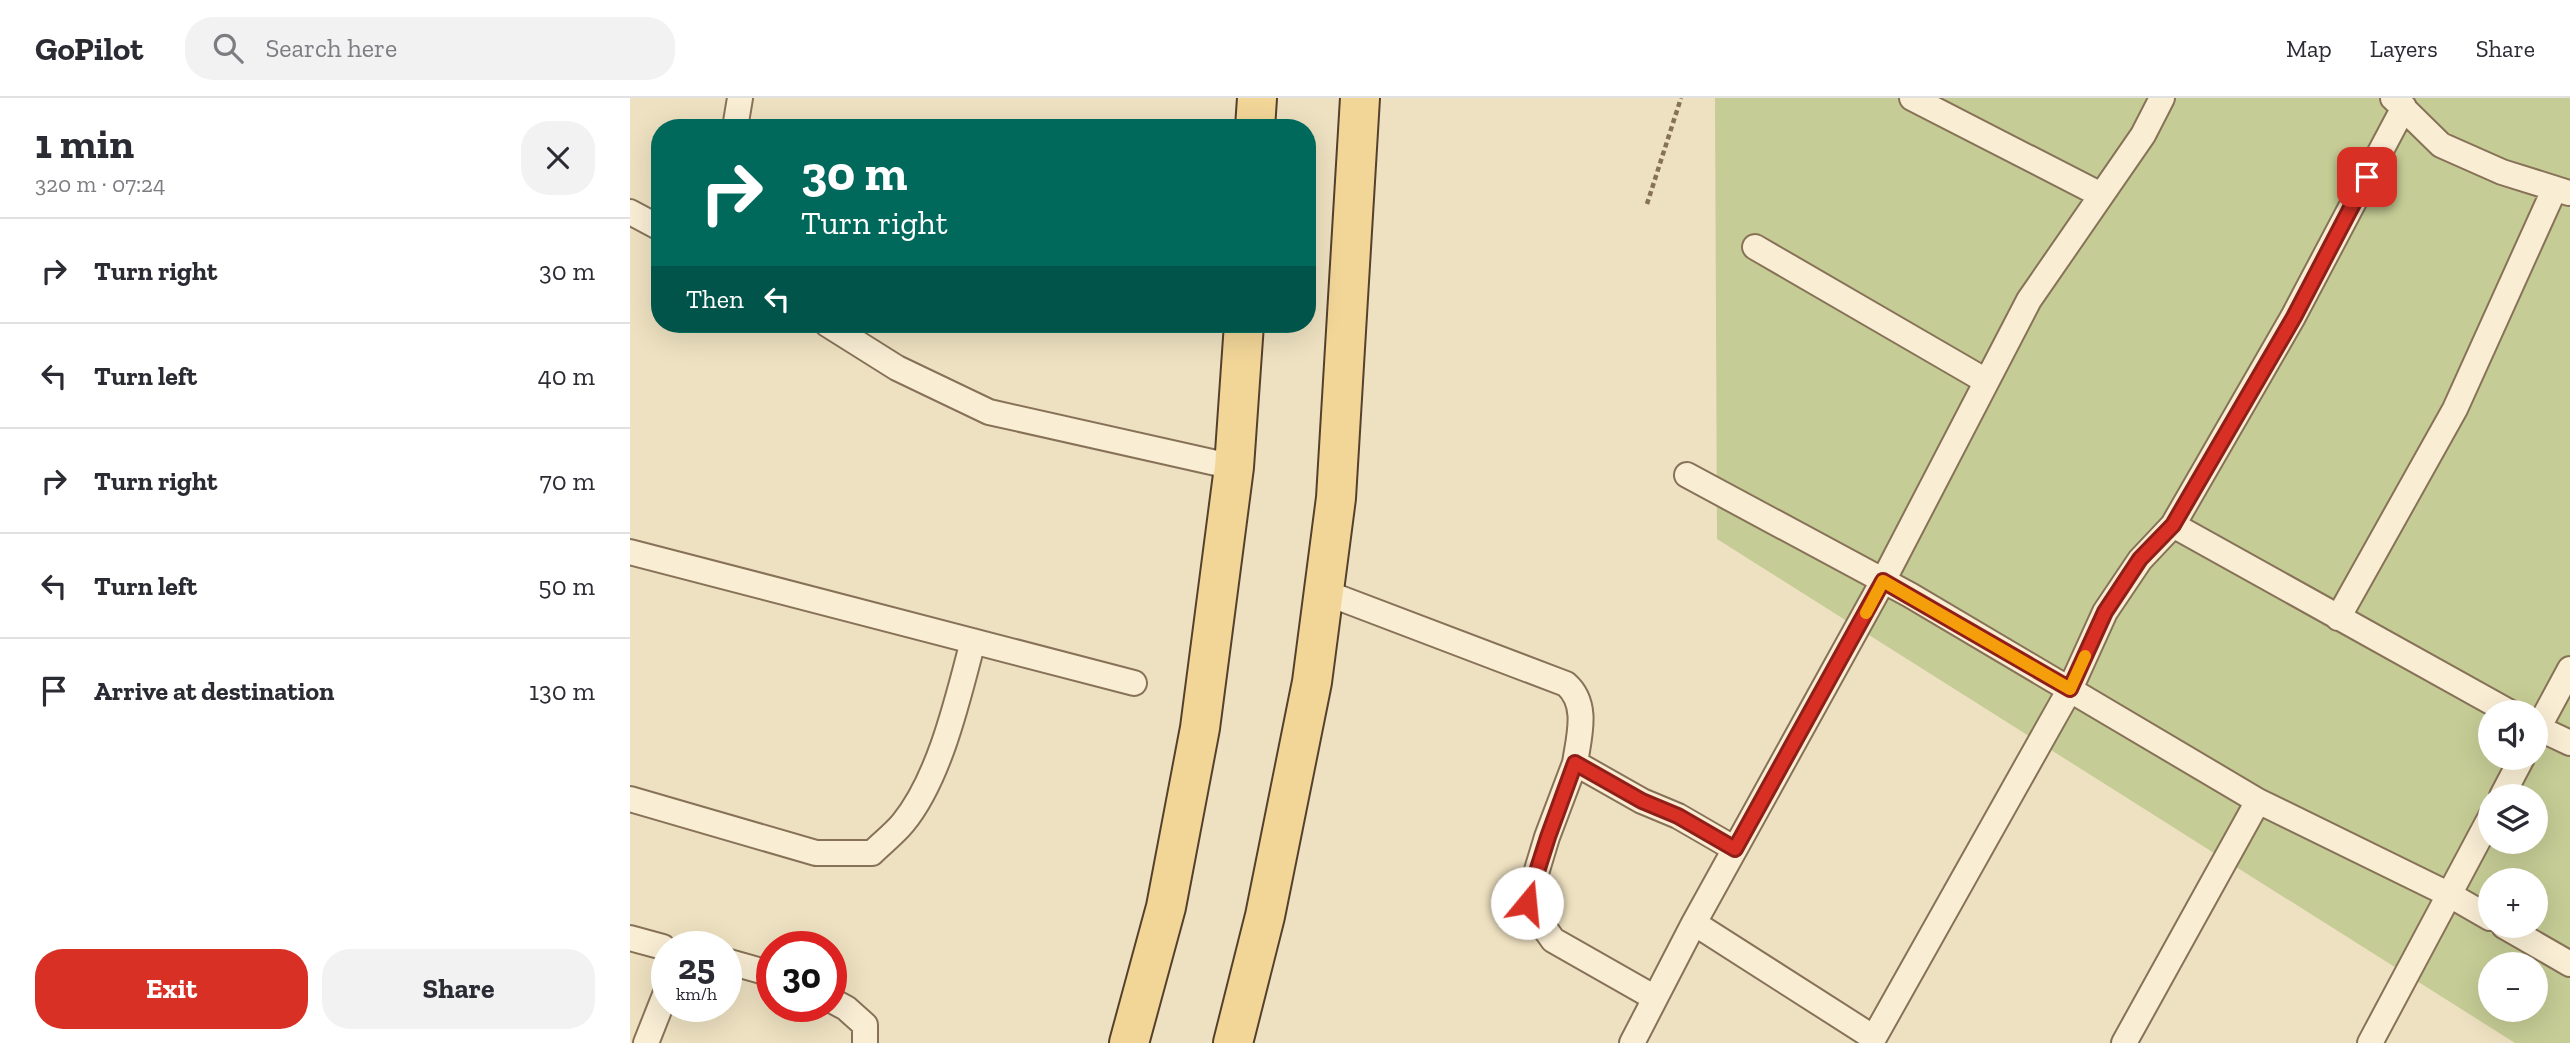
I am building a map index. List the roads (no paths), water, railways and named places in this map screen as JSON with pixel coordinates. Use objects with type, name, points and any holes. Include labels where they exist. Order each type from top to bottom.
[{"type":"main road","points":[[1256,119],[1257,98]]},
{"type":"main road","points":[[1233,1043],[1268,903],[1312,682],[1336,498],[1360,98]]},
{"type":"main road","points":[[1129,1043],[1166,907],[1200,728],[1234,467],[1243,333]]},
{"type":"street","points":[[736,119],[740,98]]},
{"type":"street","points":[[1912,98],[2101,195]]},
{"type":"street","points":[[1632,1043],[1694,923],[1883,581],[2029,300],[2143,135],[2162,98]]},
{"type":"street","points":[[1694,923],[1872,1040],[2070,689],[2105,612],[2140,559],[2173,525],[2294,317],[2398,103],[2441,145],[2502,172],[2562,191],[2455,409],[2338,618]]},
{"type":"street","points":[[630,212],[651,223]]},
{"type":"street","points":[[1755,247],[1986,381]]},
{"type":"street","points":[[841,333],[897,368],[989,412],[1234,467]]},
{"type":"street","points":[[1687,475],[1883,581],[2258,801],[2478,911]]},
{"type":"street","points":[[2173,525],[2487,700]]},
{"type":"street","points":[[630,552],[1134,683]]},
{"type":"street","points":[[1324,592],[1566,684],[1576,692],[1581,704],[1575,763],[1527,903],[1553,940],[1655,998]]},
{"type":"street","points":[[630,799],[816,853],[872,853],[903,823],[923,793],[953,716],[973,641]]},
{"type":"street","points":[[2548,707],[2570,668]]},
{"type":"street","points":[[2548,734],[2570,743]]},
{"type":"street","points":[[1575,763],[1735,849]]},
{"type":"street","points":[[2124,1043],[2258,801]]},
{"type":"street","points":[[2370,1043],[2478,841]]},
{"type":"street","points":[[630,938],[651,944]]},
{"type":"street","points":[[2525,938],[2570,964]]},
{"type":"street","points":[[847,1009],[865,1025],[865,1043]]},
{"type":"street","points":[[646,1043],[654,1022]]}]
